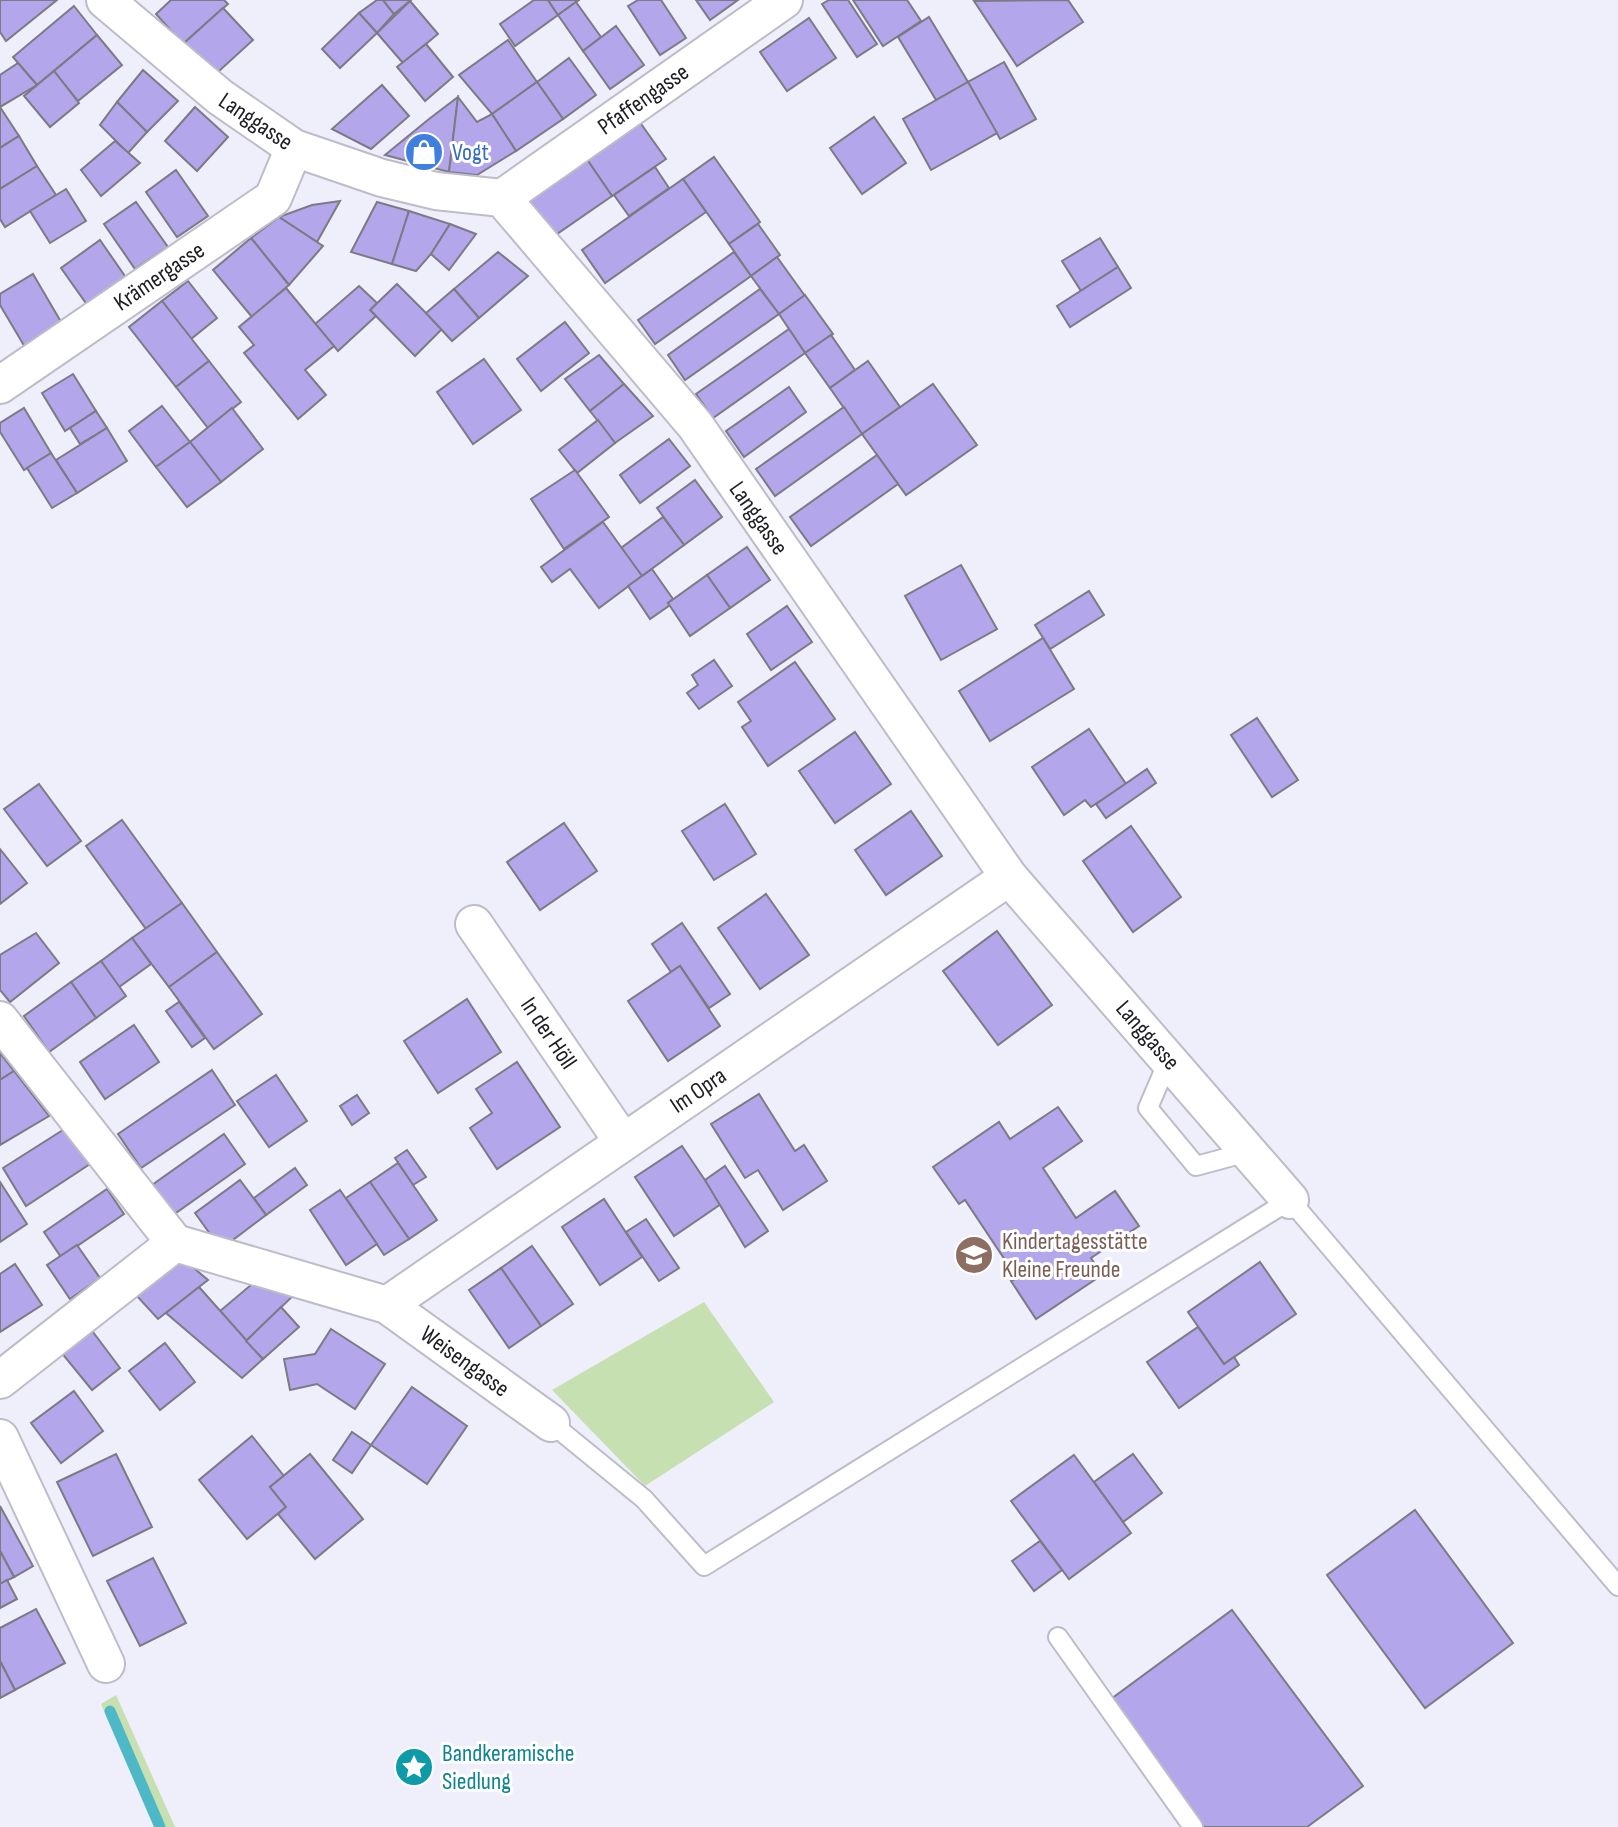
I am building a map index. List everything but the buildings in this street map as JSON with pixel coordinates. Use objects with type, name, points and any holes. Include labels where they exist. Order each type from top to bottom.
[{"type":"street","name":"Langgasse","points":[[105,0],[220,97],[294,148],[382,178],[436,191],[502,198],[695,425],[1009,877],[1290,1200]]},
{"type":"street","name":"Pfaffengasse","points":[[502,198],[784,0]]},
{"type":"street","name":"Krämergasse","points":[[0,385],[273,198],[294,148]]},
{"type":"street","name":"Im Opra","points":[[387,1305],[1009,877]]},
{"type":"street","name":"In der Höll","points":[[474,924],[623,1142]]},
{"type":"street","points":[[0,1020],[175,1243],[0,1380]]},
{"type":"street","name":"Weisengasse","points":[[175,1243],[387,1305],[551,1423]]},
{"type":"street","points":[[0,1438],[106,1664]]},
{"type":"lane","points":[[1169,1059],[1148,1108],[1196,1166],[1248,1152]]},
{"type":"lane","points":[[1290,1200],[1618,1586]]},
{"type":"lane","name":"Weisengasse","points":[[551,1423],[644,1499],[704,1566],[1290,1200]]},
{"type":"lane","points":[[1058,1637],[1193,1827]]},
{"type":"green space","points":[[704,1302],[774,1402],[645,1486],[552,1390]]},
{"type":"green space","points":[[116,1695],[175,1827],[154,1827],[101,1704]]},
{"type":"waterway","points":[[110,1711],[160,1827]]},
{"type":"place","name":"Vogt","points":[[424,152]]},
{"type":"place","name":"Kindertagesstätte Kleine Freunde","points":[[974,1255]]},
{"type":"place","name":"Bandkeramische Siedlung","points":[[414,1767]]}]
